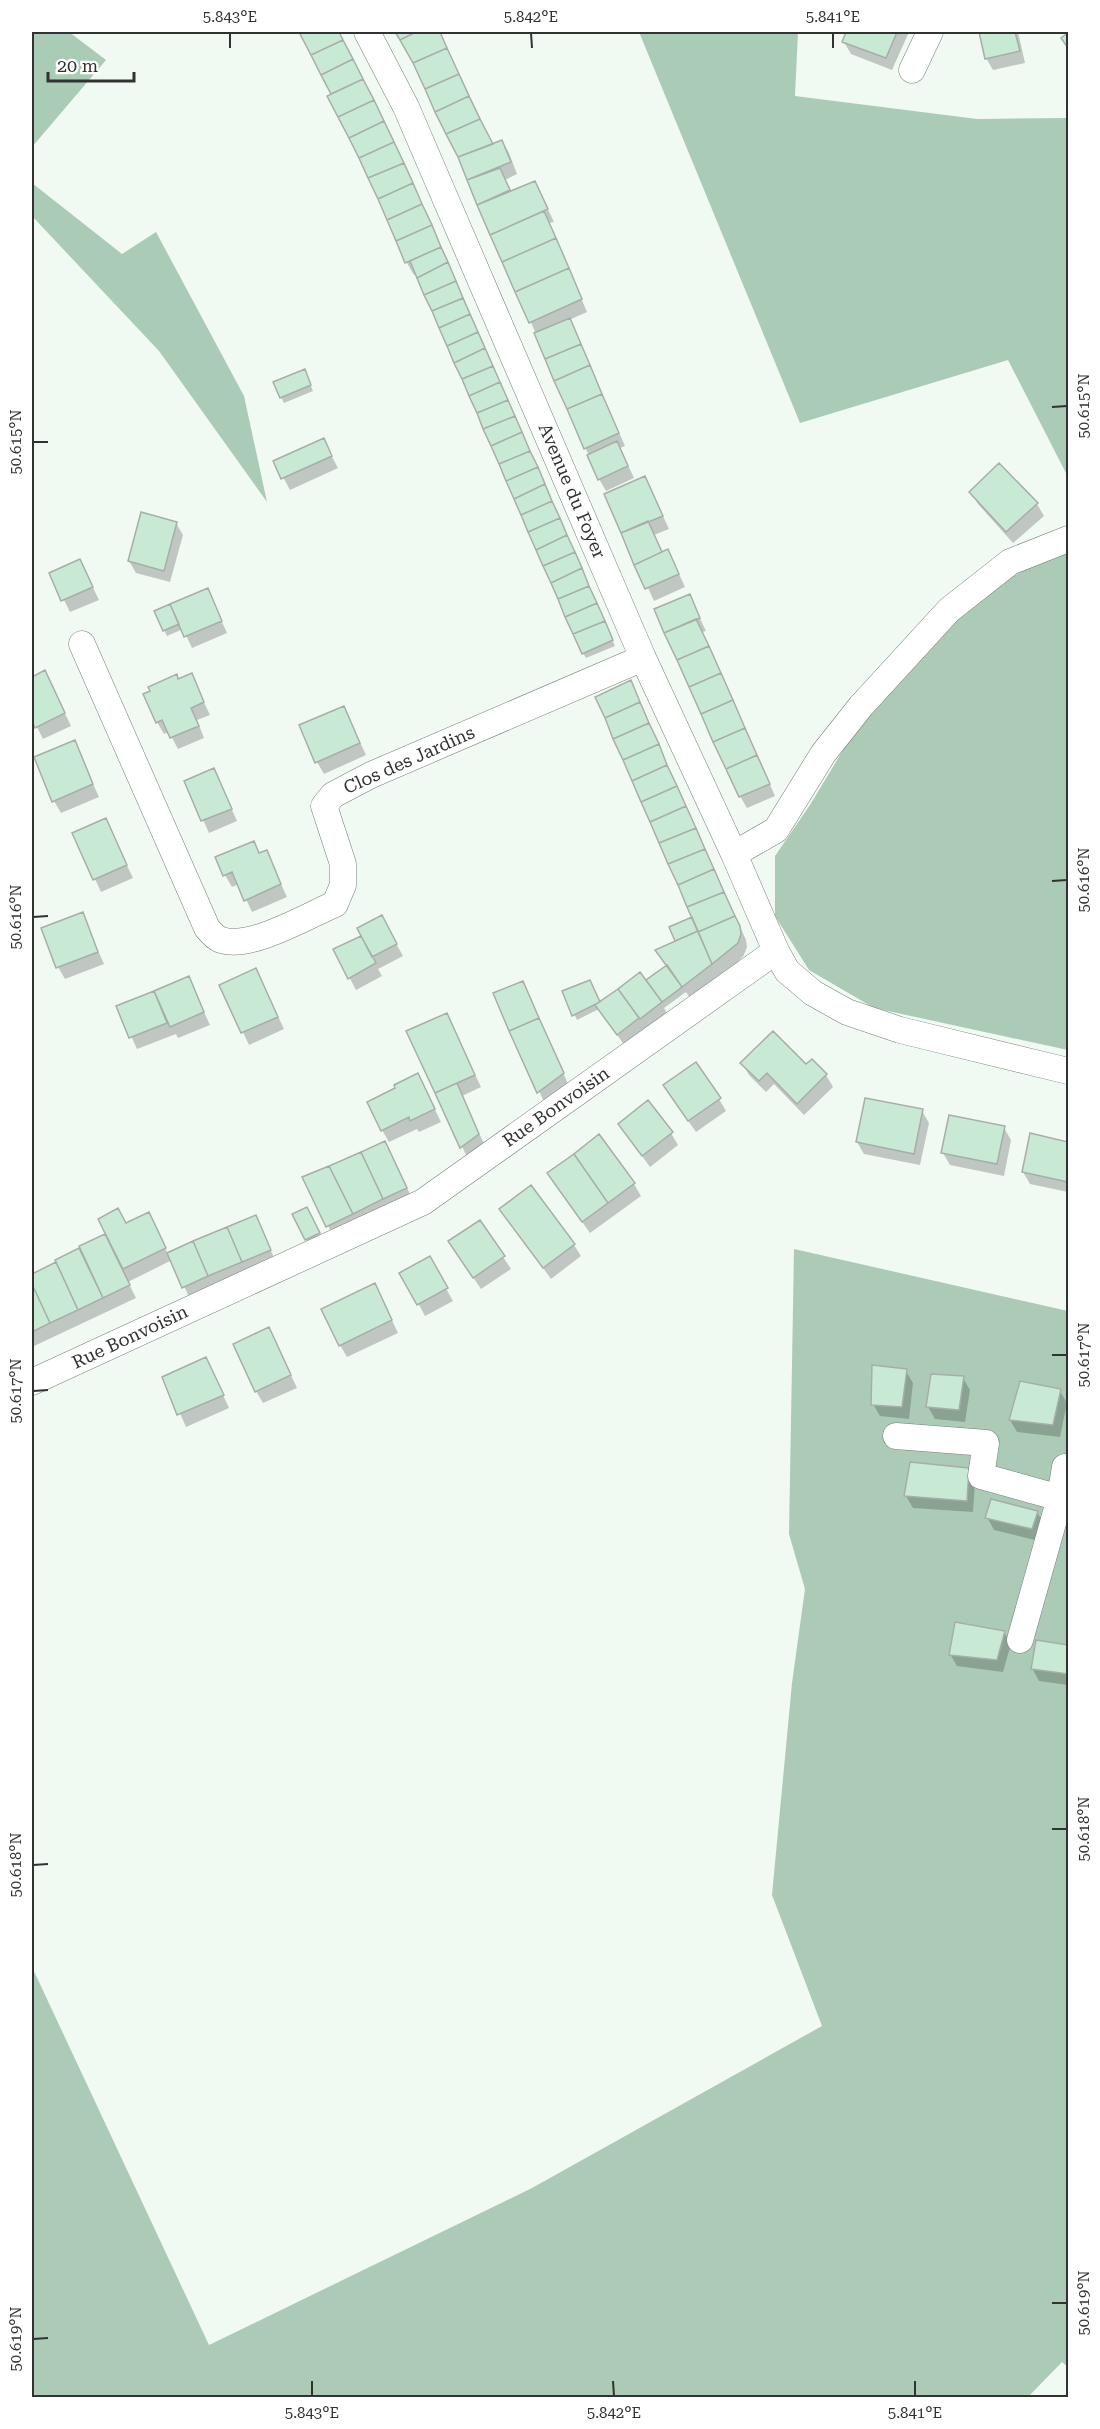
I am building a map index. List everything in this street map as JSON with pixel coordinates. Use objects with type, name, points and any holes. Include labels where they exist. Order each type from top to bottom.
[{"type":"street","name":"Avenue du Foyer","points":[[367,32],[406,107],[644,658],[776,951]]},
{"type":"street","points":[[912,70],[930,32]]},
{"type":"street","points":[[734,854],[776,830],[823,754],[861,706],[949,610],[1010,562],[1068,539]]},
{"type":"street","name":"Clos des Jardins","points":[[82,644],[207,928],[219,940],[233,943],[255,939],[335,904],[343,885],[343,864],[324,806],[333,795],[371,775],[644,658]]},
{"type":"street","points":[[776,951],[787,971],[813,993],[846,1012],[900,1030],[1068,1071]]},
{"type":"street","name":"Rue Bonvoisin","points":[[32,1382],[423,1202],[776,951]]},
{"type":"street","points":[[896,1436],[986,1443],[981,1476],[1060,1498]]},
{"type":"street","points":[[1020,1640],[1060,1498],[1065,1467],[1068,1468]]},
{"type":"green space","points":[[32,32],[69,32],[106,60],[32,147]]},
{"type":"green space","points":[[639,32],[798,32],[795,96],[977,119],[1068,118],[1068,477],[1008,360],[800,423]]},
{"type":"green space","points":[[32,183],[122,254],[156,232],[244,396],[267,502],[159,351],[32,216]]},
{"type":"green space","points":[[1068,545],[1068,1050],[874,1008],[809,970],[775,916],[775,856],[810,805],[875,697],[983,594]]},
{"type":"green space","points":[[794,1249],[1068,1311],[1068,2367],[1062,2362],[1028,2397],[32,2397],[32,1967],[209,2345],[532,2188],[822,2026],[772,1895],[792,1683],[805,1589],[789,1534]]},
{"type":"building","points":[[339,32],[343,40],[311,55],[300,34]]},
{"type":"building","points":[[395,32],[416,32],[400,40]]},
{"type":"building","points":[[416,32],[440,32],[447,48],[413,63],[400,40]]},
{"type":"building","points":[[846,32],[897,32],[886,58],[842,42]]},
{"type":"building","points":[[979,32],[1015,32],[1020,51],[985,59]]},
{"type":"building","points":[[1068,33],[1068,48],[1061,38]]},
{"type":"building","points":[[343,40],[353,59],[321,75],[311,55]]},
{"type":"building","points":[[447,48],[459,74],[425,89],[413,63]]},
{"type":"building","points":[[353,59],[363,79],[331,94],[321,75]]},
{"type":"building","points":[[459,74],[469,96],[435,112],[425,89]]},
{"type":"building","points":[[363,79],[374,100],[338,117],[327,96]]},
{"type":"building","points":[[469,96],[480,119],[446,134],[435,112]]},
{"type":"building","points":[[374,100],[384,121],[349,138],[338,117]]},
{"type":"building","points":[[480,119],[493,144],[458,157],[446,134]]},
{"type":"building","points":[[384,121],[394,142],[359,158],[349,138]]},
{"type":"building","points":[[502,140],[511,162],[467,180],[458,157]]},
{"type":"building","points":[[394,142],[404,163],[368,178],[359,158]]},
{"type":"building","points":[[404,163],[413,183],[378,199],[368,178]]},
{"type":"building","points":[[500,168],[510,190],[477,205],[467,180]]},
{"type":"building","points":[[535,181],[548,209],[490,235],[477,205]]},
{"type":"building","points":[[413,183],[422,204],[387,220],[378,199]]},
{"type":"building","points":[[422,204],[432,225],[396,241],[387,220]]},
{"type":"building","points":[[544,211],[556,238],[502,262],[490,235]]},
{"type":"building","points":[[432,225],[441,247],[405,263],[396,241]]},
{"type":"building","points":[[556,238],[569,268],[515,292],[502,262]]},
{"type":"building","points":[[441,247],[448,262],[417,278],[410,261]]},
{"type":"building","points":[[448,262],[456,281],[424,295],[417,278]]},
{"type":"building","points":[[569,268],[582,299],[529,323],[515,292]]},
{"type":"building","points":[[456,281],[463,298],[432,311],[424,295]]},
{"type":"building","points":[[463,298],[470,314],[439,328],[432,311]]},
{"type":"building","points":[[470,314],[478,332],[447,346],[439,328]]},
{"type":"building","points":[[570,318],[581,344],[545,359],[534,333]]},
{"type":"building","points":[[478,332],[485,348],[454,363],[447,346]]},
{"type":"building","points":[[581,344],[590,365],[554,381],[545,359]]},
{"type":"building","points":[[485,348],[493,366],[462,379],[454,363]]},
{"type":"building","points":[[590,365],[602,394],[567,409],[554,381]]},
{"type":"building","points":[[493,366],[500,382],[469,396],[462,379]]},
{"type":"building","points":[[305,369],[311,385],[280,398],[273,382]]},
{"type":"building","points":[[500,382],[508,400],[477,413],[469,396]]},
{"type":"building","points":[[602,394],[619,433],[584,449],[567,409]]},
{"type":"building","points":[[508,400],[515,416],[483,429],[477,413]]},
{"type":"building","points":[[515,416],[522,432],[491,446],[483,429]]},
{"type":"building","points":[[522,432],[530,451],[499,464],[491,446]]},
{"type":"building","points":[[324,438],[332,456],[281,479],[273,461]]},
{"type":"building","points":[[617,441],[628,466],[598,480],[587,455]]},
{"type":"building","points":[[530,451],[538,467],[506,481],[499,464]]},
{"type":"building","points":[[999,463],[1038,503],[1006,532],[969,492]]},
{"type":"building","points":[[538,467],[545,484],[514,499],[506,481]]},
{"type":"building","points":[[645,476],[663,516],[621,533],[604,494]]},
{"type":"building","points":[[545,484],[552,501],[521,515],[514,499]]},
{"type":"building","points":[[552,501],[560,518],[528,532],[521,515]]},
{"type":"building","points":[[141,512],[177,522],[164,571],[128,561]]},
{"type":"building","points":[[560,518],[567,535],[536,550],[528,532]]},
{"type":"building","points":[[648,521],[662,552],[634,565],[621,533]]},
{"type":"building","points":[[567,535],[575,552],[543,566],[536,550]]},
{"type":"building","points":[[668,549],[679,574],[645,589],[634,565]]},
{"type":"building","points":[[575,552],[582,568],[551,583],[543,566]]},
{"type":"building","points":[[80,559],[93,587],[61,601],[49,573]]},
{"type":"building","points":[[582,568],[589,586],[558,599],[551,583]]},
{"type":"building","points":[[589,586],[597,603],[565,617],[558,599]]},
{"type":"building","points":[[208,588],[222,621],[184,637],[170,604]]},
{"type":"building","points":[[690,594],[700,618],[664,633],[654,609]]},
{"type":"building","points":[[597,603],[605,621],[573,634],[565,617]]},
{"type":"building","points":[[170,604],[179,624],[163,631],[154,611]]},
{"type":"building","points":[[696,619],[709,646],[677,660],[664,633]]},
{"type":"building","points":[[605,621],[613,640],[582,654],[573,634]]},
{"type":"building","points":[[709,646],[721,673],[689,687],[677,660]]},
{"type":"building","points":[[45,670],[65,713],[35,728],[32,721],[32,677]]},
{"type":"building","points":[[192,673],[204,702],[191,708],[199,726],[170,738],[162,720],[156,723],[143,694],[150,691],[148,687],[177,674],[178,679]]},
{"type":"building","points":[[721,673],[733,700],[701,714],[689,687]]},
{"type":"building","points":[[631,680],[640,702],[605,718],[595,697]]},
{"type":"building","points":[[733,700],[745,728],[713,742],[701,714]]},
{"type":"building","points":[[640,702],[649,723],[613,739],[605,718]]},
{"type":"building","points":[[344,706],[360,743],[315,763],[299,725]]},
{"type":"building","points":[[649,723],[659,744],[623,760],[613,739]]},
{"type":"building","points":[[745,728],[757,755],[726,769],[713,742]]},
{"type":"building","points":[[75,740],[93,784],[52,802],[34,757]]},
{"type":"building","points":[[659,744],[667,765],[632,781],[623,760]]},
{"type":"building","points":[[757,755],[770,784],[739,797],[726,769]]},
{"type":"building","points":[[667,765],[677,786],[641,802],[632,781]]},
{"type":"building","points":[[214,768],[232,809],[201,821],[184,781]]},
{"type":"building","points":[[677,786],[686,806],[650,822],[641,802]]},
{"type":"building","points":[[686,806],[696,828],[659,843],[650,822]]},
{"type":"building","points":[[106,818],[127,865],[93,880],[72,833]]},
{"type":"building","points":[[696,828],[705,849],[668,864],[659,843]]},
{"type":"building","points":[[254,841],[259,853],[267,850],[281,884],[244,901],[232,872],[223,876],[215,857]]},
{"type":"building","points":[[705,849],[714,869],[678,885],[668,864]]},
{"type":"building","points":[[714,869],[724,892],[687,907],[678,885]]},
{"type":"building","points":[[724,892],[735,916],[698,932],[687,907]]},
{"type":"building","points":[[83,912],[98,952],[56,968],[41,928]]},
{"type":"building","points":[[382,915],[397,944],[372,957],[357,928]]},
{"type":"building","points":[[735,916],[741,934],[738,943],[712,964],[698,932]]},
{"type":"building","points":[[692,917],[698,931],[675,941],[669,927]]},
{"type":"building","points":[[698,931],[712,964],[682,987],[655,950]]},
{"type":"building","points":[[361,936],[376,963],[348,979],[333,949]]},
{"type":"building","points":[[667,965],[682,987],[662,1002],[646,980]]},
{"type":"building","points":[[256,968],[278,1017],[241,1033],[219,985]]},
{"type":"building","points":[[640,972],[662,1002],[640,1019],[618,989]]},
{"type":"building","points":[[189,976],[204,1012],[170,1027],[154,991]]},
{"type":"building","points":[[590,980],[600,1002],[572,1016],[562,991]]},
{"type":"building","points":[[523,981],[539,1018],[509,1031],[493,993]]},
{"type":"building","points":[[618,989],[639,1018],[617,1035],[595,1005]]},
{"type":"building","points":[[154,991],[167,1023],[129,1038],[116,1006]]},
{"type":"building","points":[[447,1013],[475,1075],[435,1093],[406,1031]]},
{"type":"building","points":[[539,1018],[564,1073],[537,1093],[509,1031]]},
{"type":"building","points":[[773,1031],[806,1064],[812,1059],[827,1074],[797,1104],[767,1073],[759,1081],[740,1063]]},
{"type":"building","points":[[696,1062],[721,1098],[688,1121],[663,1085]]},
{"type":"building","points":[[418,1073],[435,1109],[410,1121],[409,1117],[381,1131],[367,1102]]},
{"type":"building","points":[[457,1083],[479,1134],[460,1148],[435,1093]]},
{"type":"building","points":[[865,1098],[923,1109],[914,1154],[856,1142]]},
{"type":"building","points":[[648,1100],[673,1132],[642,1156],[618,1124]]},
{"type":"building","points":[[949,1115],[1005,1126],[997,1164],[941,1153]]},
{"type":"building","points":[[1030,1133],[1068,1142],[1068,1182],[1022,1172]]},
{"type":"building","points":[[599,1134],[635,1183],[608,1203],[574,1154]]},
{"type":"building","points":[[385,1141],[407,1188],[383,1199],[361,1152]]},
{"type":"building","points":[[361,1152],[383,1199],[353,1214],[329,1166]]},
{"type":"building","points":[[574,1154],[608,1203],[582,1222],[547,1173]]},
{"type":"building","points":[[329,1166],[353,1214],[326,1227],[302,1177]]},
{"type":"building","points":[[531,1185],[575,1244],[543,1268],[499,1209]]},
{"type":"building","points":[[307,1207],[320,1233],[305,1240],[292,1214]]},
{"type":"building","points":[[118,1208],[126,1223],[149,1212],[166,1248],[123,1269],[98,1219]]},
{"type":"building","points":[[256,1215],[271,1250],[242,1262],[227,1227]]},
{"type":"building","points":[[480,1220],[505,1256],[473,1278],[448,1241]]},
{"type":"building","points":[[227,1227],[242,1262],[208,1276],[193,1241]]},
{"type":"building","points":[[105,1234],[130,1285],[103,1298],[79,1246]]},
{"type":"building","points":[[193,1241],[208,1276],[182,1288],[167,1253]]},
{"type":"building","points":[[79,1248],[103,1298],[78,1310],[55,1260]]},
{"type":"building","points":[[430,1256],[448,1288],[417,1305],[399,1273]]},
{"type":"building","points":[[56,1262],[78,1310],[50,1323],[32,1284],[32,1274]]},
{"type":"building","points":[[375,1283],[392,1320],[339,1346],[321,1309]]},
{"type":"building","points":[[32,1284],[50,1323],[32,1332]]},
{"type":"building","points":[[269,1327],[291,1375],[255,1392],[233,1344]]},
{"type":"building","points":[[206,1357],[224,1395],[177,1415],[162,1377]]},
{"type":"building","points":[[872,1365],[907,1369],[902,1407],[871,1405]]},
{"type":"building","points":[[931,1374],[964,1376],[959,1410],[926,1407]]},
{"type":"building","points":[[1020,1381],[1061,1389],[1053,1425],[1009,1420]]},
{"type":"building","points":[[910,1462],[969,1468],[967,1501],[904,1496]]},
{"type":"building","points":[[991,1499],[1038,1511],[1032,1529],[985,1518]]},
{"type":"building","points":[[955,1622],[1005,1631],[997,1660],[949,1655]]},
{"type":"building","points":[[1036,1640],[1068,1645],[1068,1674],[1031,1669]]}]
